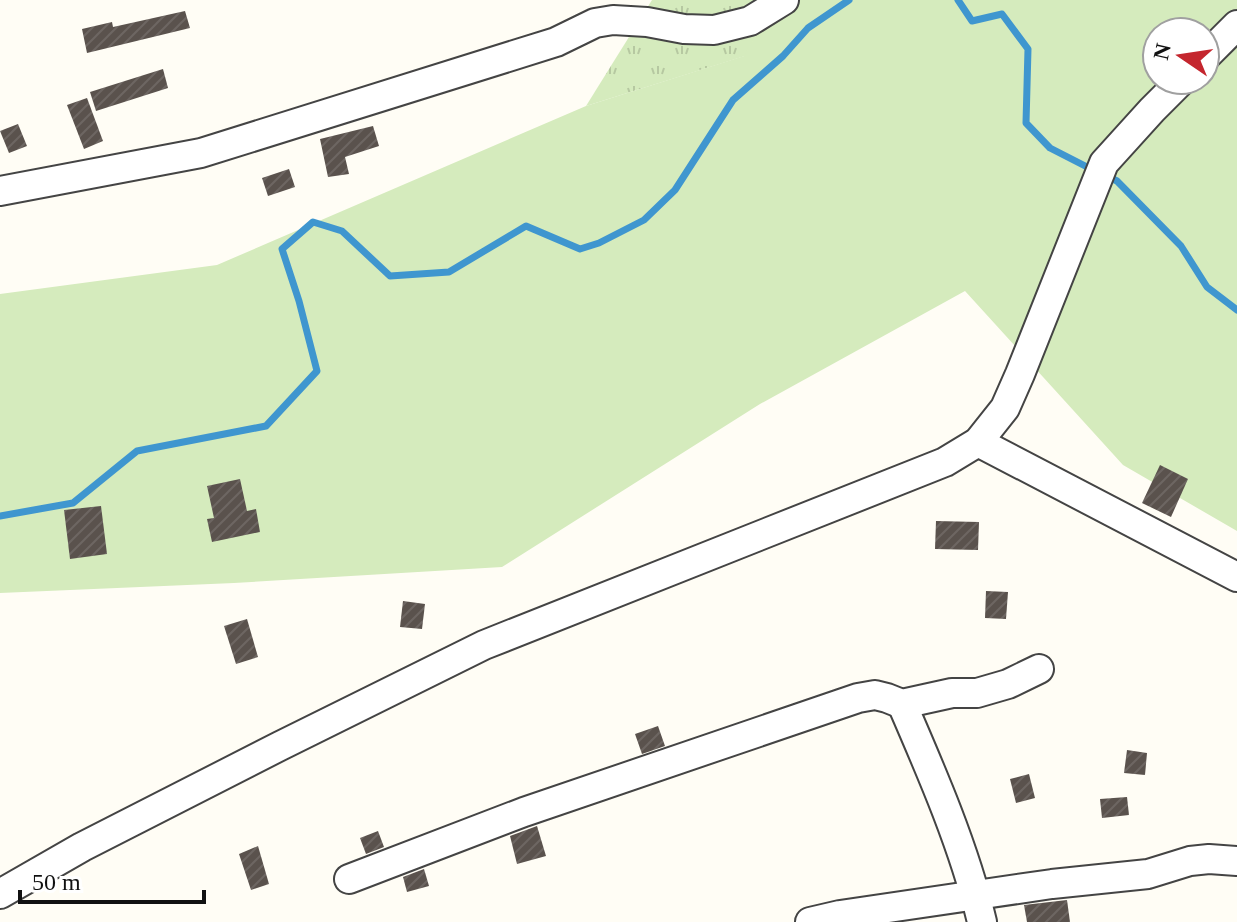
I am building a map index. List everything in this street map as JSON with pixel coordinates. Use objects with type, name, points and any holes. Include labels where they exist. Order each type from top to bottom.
[{"type":"street","points":[[0,191],[201,153],[556,42],[595,23],[613,20],[714,30],[750,21],[784,0]]},
{"type":"street","points":[[1221,41],[1237,25]]},
{"type":"street","points":[[0,894],[82,847],[484,645],[945,462],[978,442],[1005,408],[1100,175],[1166,96]]},
{"type":"street","points":[[978,442],[1237,577]]},
{"type":"street","points":[[349,879],[524,812],[858,698],[875,695],[902,704],[952,693],[977,693],[1008,684],[1039,669]]},
{"type":"street","points":[[902,704],[932,774],[979,909]]},
{"type":"street","points":[[810,922],[840,915],[979,909],[1052,884],[1148,874],[1190,861],[1237,861]]},
{"type":"green space","points":[[652,0],[775,0],[745,56],[586,106]]},
{"type":"green space","points":[[775,0],[1237,0],[1237,531],[1123,465],[965,291],[760,404],[502,567],[0,593],[0,294],[217,265],[586,106],[744,56]]},
{"type":"building","points":[[185,11],[190,28],[87,53],[82,29],[112,22],[113,27]]},
{"type":"building","points":[[163,69],[168,88],[96,111],[90,92]]},
{"type":"building","points":[[87,98],[103,141],[84,149],[67,105]]},
{"type":"building","points":[[18,124],[27,146],[9,153],[0,131]]},
{"type":"building","points":[[373,126],[379,146],[345,157],[349,174],[328,177],[320,139]]},
{"type":"building","points":[[289,169],[295,187],[268,196],[262,178]]},
{"type":"building","points":[[1160,465],[1188,479],[1171,517],[1142,503]]},
{"type":"building","points":[[240,479],[247,511],[256,509],[260,532],[212,542],[207,519],[214,518],[207,486]]},
{"type":"building","points":[[101,506],[107,554],[70,559],[64,510]]},
{"type":"building","points":[[936,521],[979,522],[978,550],[935,549]]},
{"type":"building","points":[[986,591],[1008,592],[1006,619],[985,618]]},
{"type":"building","points":[[403,601],[425,604],[422,629],[400,627]]},
{"type":"building","points":[[247,619],[258,657],[236,664],[224,626]]},
{"type":"building","points":[[658,726],[665,746],[642,754],[635,734]]},
{"type":"building","points":[[1127,750],[1147,753],[1145,775],[1124,773]]},
{"type":"building","points":[[1029,774],[1035,798],[1016,803],[1010,779]]},
{"type":"building","points":[[1127,797],[1129,815],[1102,818],[1100,799]]},
{"type":"building","points":[[537,826],[546,856],[517,864],[510,836]]},
{"type":"building","points":[[378,831],[384,847],[366,854],[360,838]]},
{"type":"building","points":[[258,846],[269,884],[251,890],[239,854]]},
{"type":"building","points":[[424,869],[429,886],[407,892],[403,877]]},
{"type":"building","points":[[1067,900],[1070,922],[1027,922],[1024,905]]},
{"type":"waterway","points":[[0,516],[73,503],[137,451],[266,426],[317,371],[282,249],[313,222],[342,231],[390,276],[449,272],[526,226],[580,249],[599,243],[644,220],[675,190],[733,100],[783,56],[808,28],[849,0]]},
{"type":"waterway","points":[[958,0],[972,21],[1002,14],[1028,49],[1026,123],[1050,148],[1093,170]]},
{"type":"waterway","points":[[1105,175],[1117,181],[1181,246],[1207,287],[1237,310]]}]
